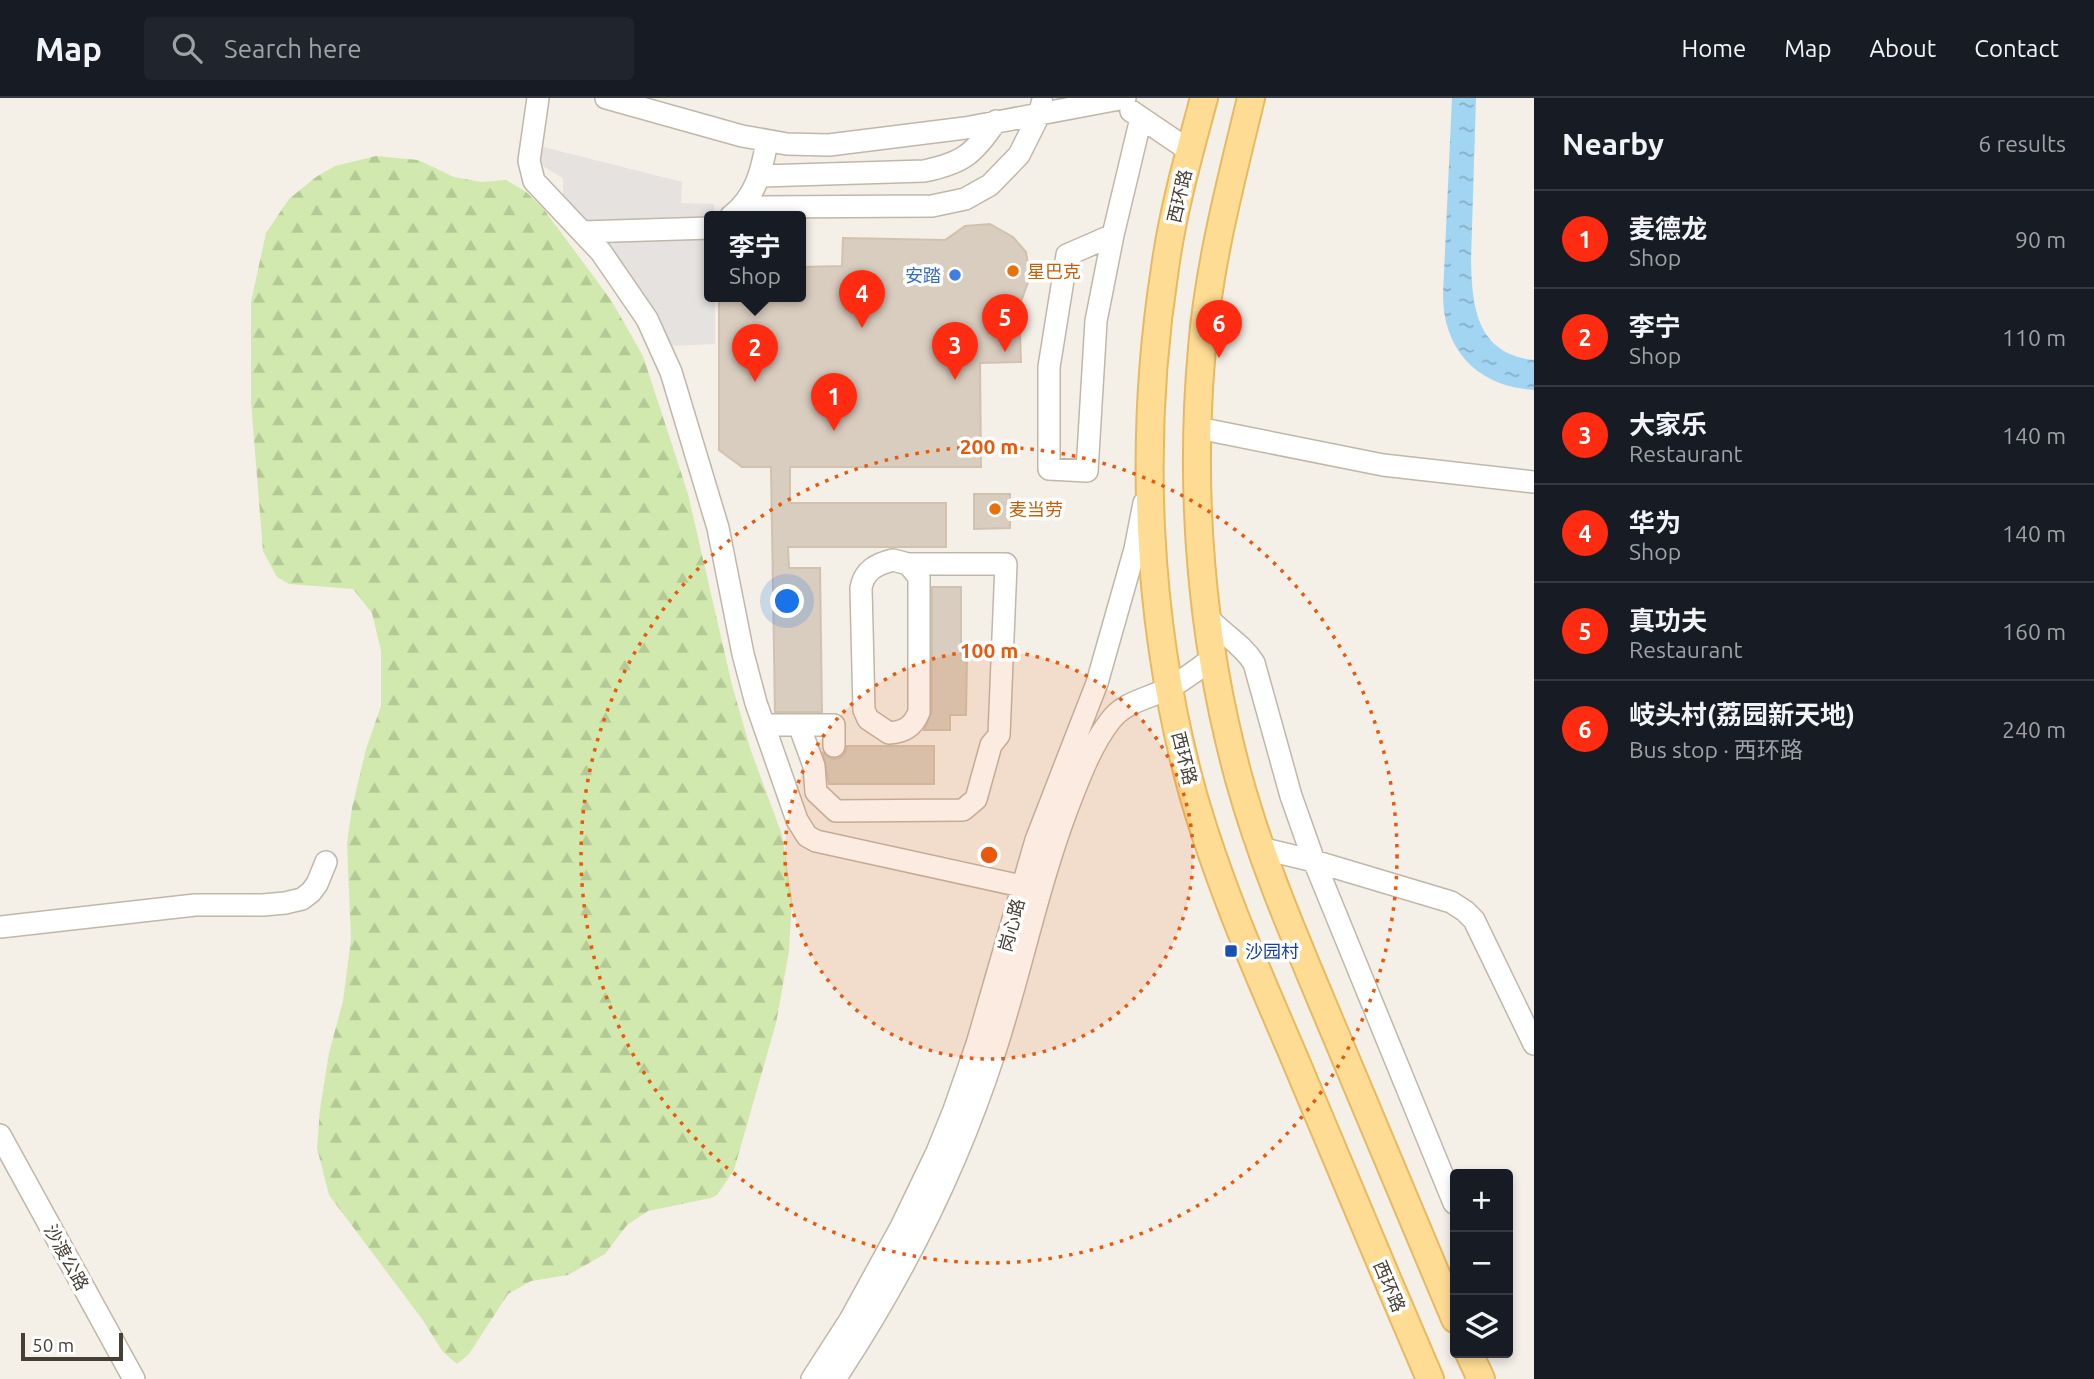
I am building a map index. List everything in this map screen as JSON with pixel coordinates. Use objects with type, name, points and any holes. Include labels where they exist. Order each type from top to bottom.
[{"type":"main road","name":"西环路","points":[[1204,98],[1172,225],[1159,307],[1153,378],[1150,449],[1155,573],[1170,688],[1193,793],[1227,897],[1430,1379]]},
{"type":"main road","points":[[1251,98],[1211,273],[1202,347],[1198,428],[1200,523],[1213,659],[1231,747],[1260,848],[1285,914],[1450,1307]]},
{"type":"main road","points":[[1471,1358],[1480,1379]]},
{"type":"street","points":[[538,98],[529,161],[534,181],[601,251],[647,319],[671,372],[718,528],[743,653],[764,725],[797,820],[807,835],[816,841],[1021,886]]},
{"type":"street","points":[[606,98],[767,141],[829,145],[894,138],[996,121],[1042,105],[1120,99],[1141,118],[1189,151]]},
{"type":"street","points":[[737,211],[932,206],[965,199],[990,185],[1019,155],[1042,105]]},
{"type":"street","points":[[1113,235],[1067,255],[1049,367],[1049,468],[1087,471],[1096,321],[1141,118]]},
{"type":"street","points":[[761,176],[924,171],[942,167],[963,158],[980,145],[996,121]]},
{"type":"street","points":[[737,211],[761,176],[767,141]]},
{"type":"street","points":[[583,232],[704,228]]},
{"type":"street","points":[[1198,428],[1383,465],[1534,482]]},
{"type":"street","name":"岗心路","points":[[812,1379],[875,1276],[937,1152],[977,1044],[1035,840],[1097,683],[1135,549],[1150,449]]},
{"type":"street","points":[[799,725],[814,765],[816,792],[836,811],[963,810],[976,799],[990,744],[999,735],[1006,564],[908,564],[893,561],[879,564],[863,579],[864,709],[868,719],[889,733],[901,732],[910,727],[919,712],[919,577],[908,564]]},
{"type":"street","points":[[1208,618],[1246,651],[1254,663],[1291,796],[1314,861],[1450,1193]]},
{"type":"street","name":"岗心路","points":[[835,1379],[867,1330],[911,1248],[967,1127],[995,1050],[1053,846],[1097,740],[1125,706],[1170,688],[1213,659]]},
{"type":"street","points":[[764,725],[834,725],[834,746]]},
{"type":"street","points":[[1260,848],[1314,861],[1451,902],[1465,911],[1474,920],[1534,1044]]},
{"type":"street","points":[[0,927],[195,905],[263,905],[302,900],[317,884],[326,862]]},
{"type":"street","name":"沙渡公路","points":[[0,1135],[134,1379]]},
{"type":"green space","points":[[376,156],[418,160],[454,177],[481,182],[506,180],[526,192],[542,207],[611,300],[643,356],[688,494],[732,685],[751,751],[782,835],[792,898],[789,951],[776,1023],[734,1170],[717,1195],[648,1211],[627,1225],[605,1254],[568,1275],[531,1281],[508,1294],[469,1354],[457,1364],[443,1352],[422,1319],[329,1195],[317,1148],[329,1053],[343,1001],[351,939],[347,843],[366,749],[381,706],[381,651],[372,613],[353,589],[289,584],[277,577],[263,551],[251,402],[251,302],[266,233],[289,199],[316,177],[335,166]]},
{"type":"shaded area","points":[[539,146],[682,182],[681,203],[714,204],[714,211],[704,211],[704,302],[715,302],[715,344],[667,346],[563,196],[563,178],[541,165]]},
{"type":"water","points":[[1452,98],[1476,98],[1471,260],[1476,311],[1489,338],[1500,349],[1534,360],[1534,390],[1497,382],[1481,373],[1457,349],[1449,333],[1443,295]]},
{"type":"building","points":[[990,224],[1013,237],[1026,252],[1030,277],[1019,307],[1021,362],[980,363],[981,467],[790,467],[790,503],[946,503],[946,547],[788,547],[789,568],[820,568],[822,712],[775,712],[771,467],[742,467],[719,450],[719,302],[806,302],[806,267],[842,266],[843,238],[945,240],[965,226]]},
{"type":"building","points":[[974,494],[1010,494],[1010,528],[974,529]]},
{"type":"building","points":[[932,587],[961,587],[961,655],[967,655],[966,715],[950,715],[950,730],[924,730],[932,712]]},
{"type":"building","points":[[847,746],[934,746],[934,784],[829,784],[823,753],[833,759],[840,758]]},
{"type":"place","name":"星巴克","points":[[1013,271]]},
{"type":"place","name":"安踏","points":[[955,275]]},
{"type":"place","name":"华为","points":[[862,328]]},
{"type":"place","name":"真功夫","points":[[1005,352]]},
{"type":"place","name":"岐头村(荔园新天地)","points":[[1219,358]]},
{"type":"place","name":"大家乐","points":[[955,380]]},
{"type":"place","name":"李宁","points":[[755,382]]},
{"type":"place","name":"麦德龙","points":[[834,431]]},
{"type":"place","name":"麦当劳","points":[[995,509]]},
{"type":"place","name":"沙园村","points":[[1231,951]]}]
